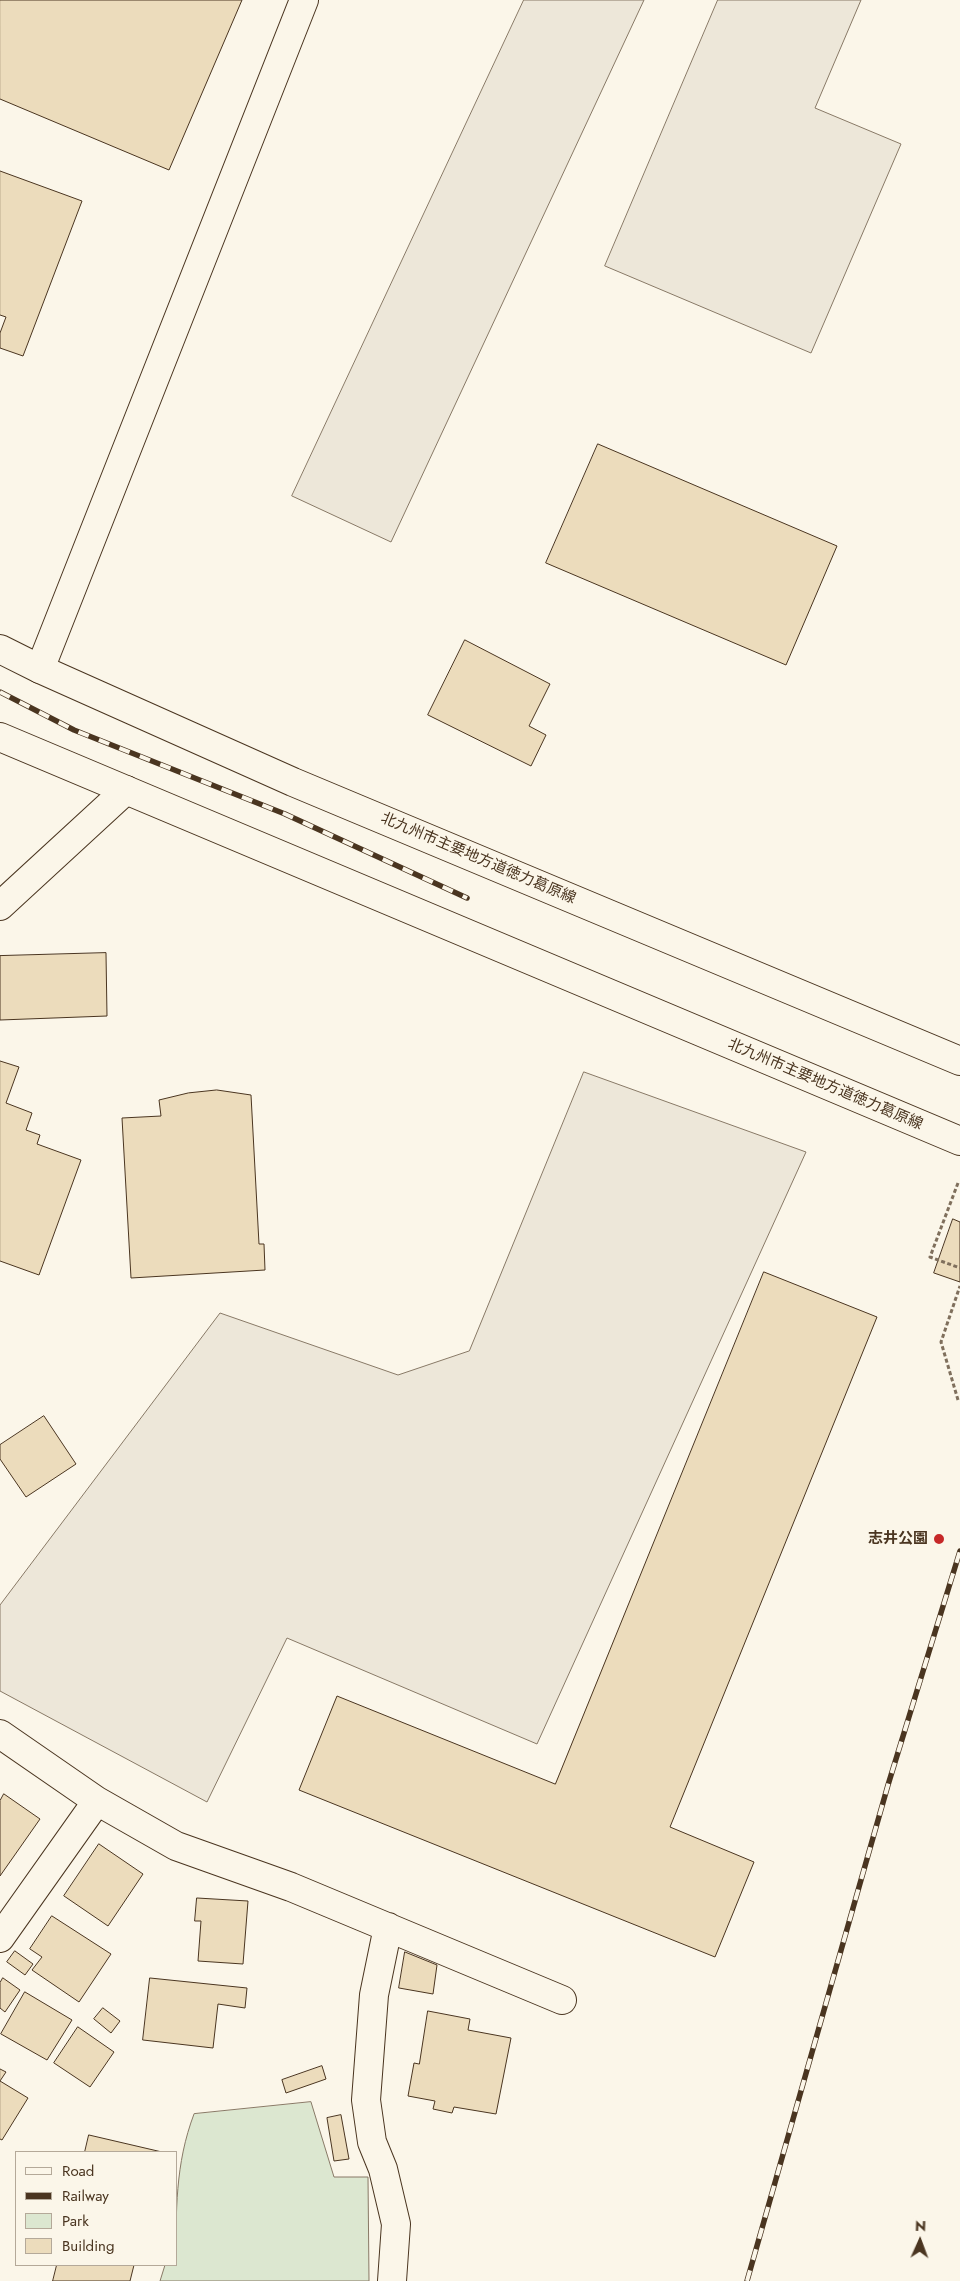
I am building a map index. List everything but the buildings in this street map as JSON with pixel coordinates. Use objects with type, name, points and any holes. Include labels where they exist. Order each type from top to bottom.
[{"type":"main road","points":[[40,669],[304,0]]},
{"type":"main road","name":"北九州市主要地方道徳力葛原線","points":[[0,650],[293,782],[960,1062]]},
{"type":"main road","name":"北九州市主要地方道徳力葛原線","points":[[0,736],[126,790],[241,836],[887,1112],[960,1141]]},
{"type":"main road","points":[[0,906],[126,790]]},
{"type":"main road","points":[[0,1734],[97,1801],[176,1846],[291,1887],[562,2000]]},
{"type":"main road","points":[[0,1938],[97,1801]]},
{"type":"main road","points":[[388,1927],[374,1995],[366,2100],[372,2142],[383,2169],[396,2224],[392,2281]]},
{"type":"path","points":[[958,1183],[930,1257],[960,1268]]},
{"type":"path","points":[[958,1400],[941,1342],[960,1286]]},
{"type":"green space","points":[[311,2102],[334,2177],[368,2177],[369,2281],[160,2281],[165,2266],[178,2266],[178,2188],[183,2151],[194,2114]]},
{"type":"shaded area","points":[[524,0],[644,0],[391,542],[292,496]]},
{"type":"shaded area","points":[[718,0],[861,0],[815,108],[901,144],[811,353],[605,266]]},
{"type":"shaded area","points":[[584,1072],[806,1152],[537,1744],[287,1638],[207,1802],[0,1691],[0,1605],[220,1313],[398,1375],[469,1351]]},
{"type":"railway","points":[[0,692],[74,730],[285,814],[467,898]]},
{"type":"railway","points":[[747,2281],[888,1785],[960,1551]]},
{"type":"place","name":"志井公園","points":[[939,1539]]}]
